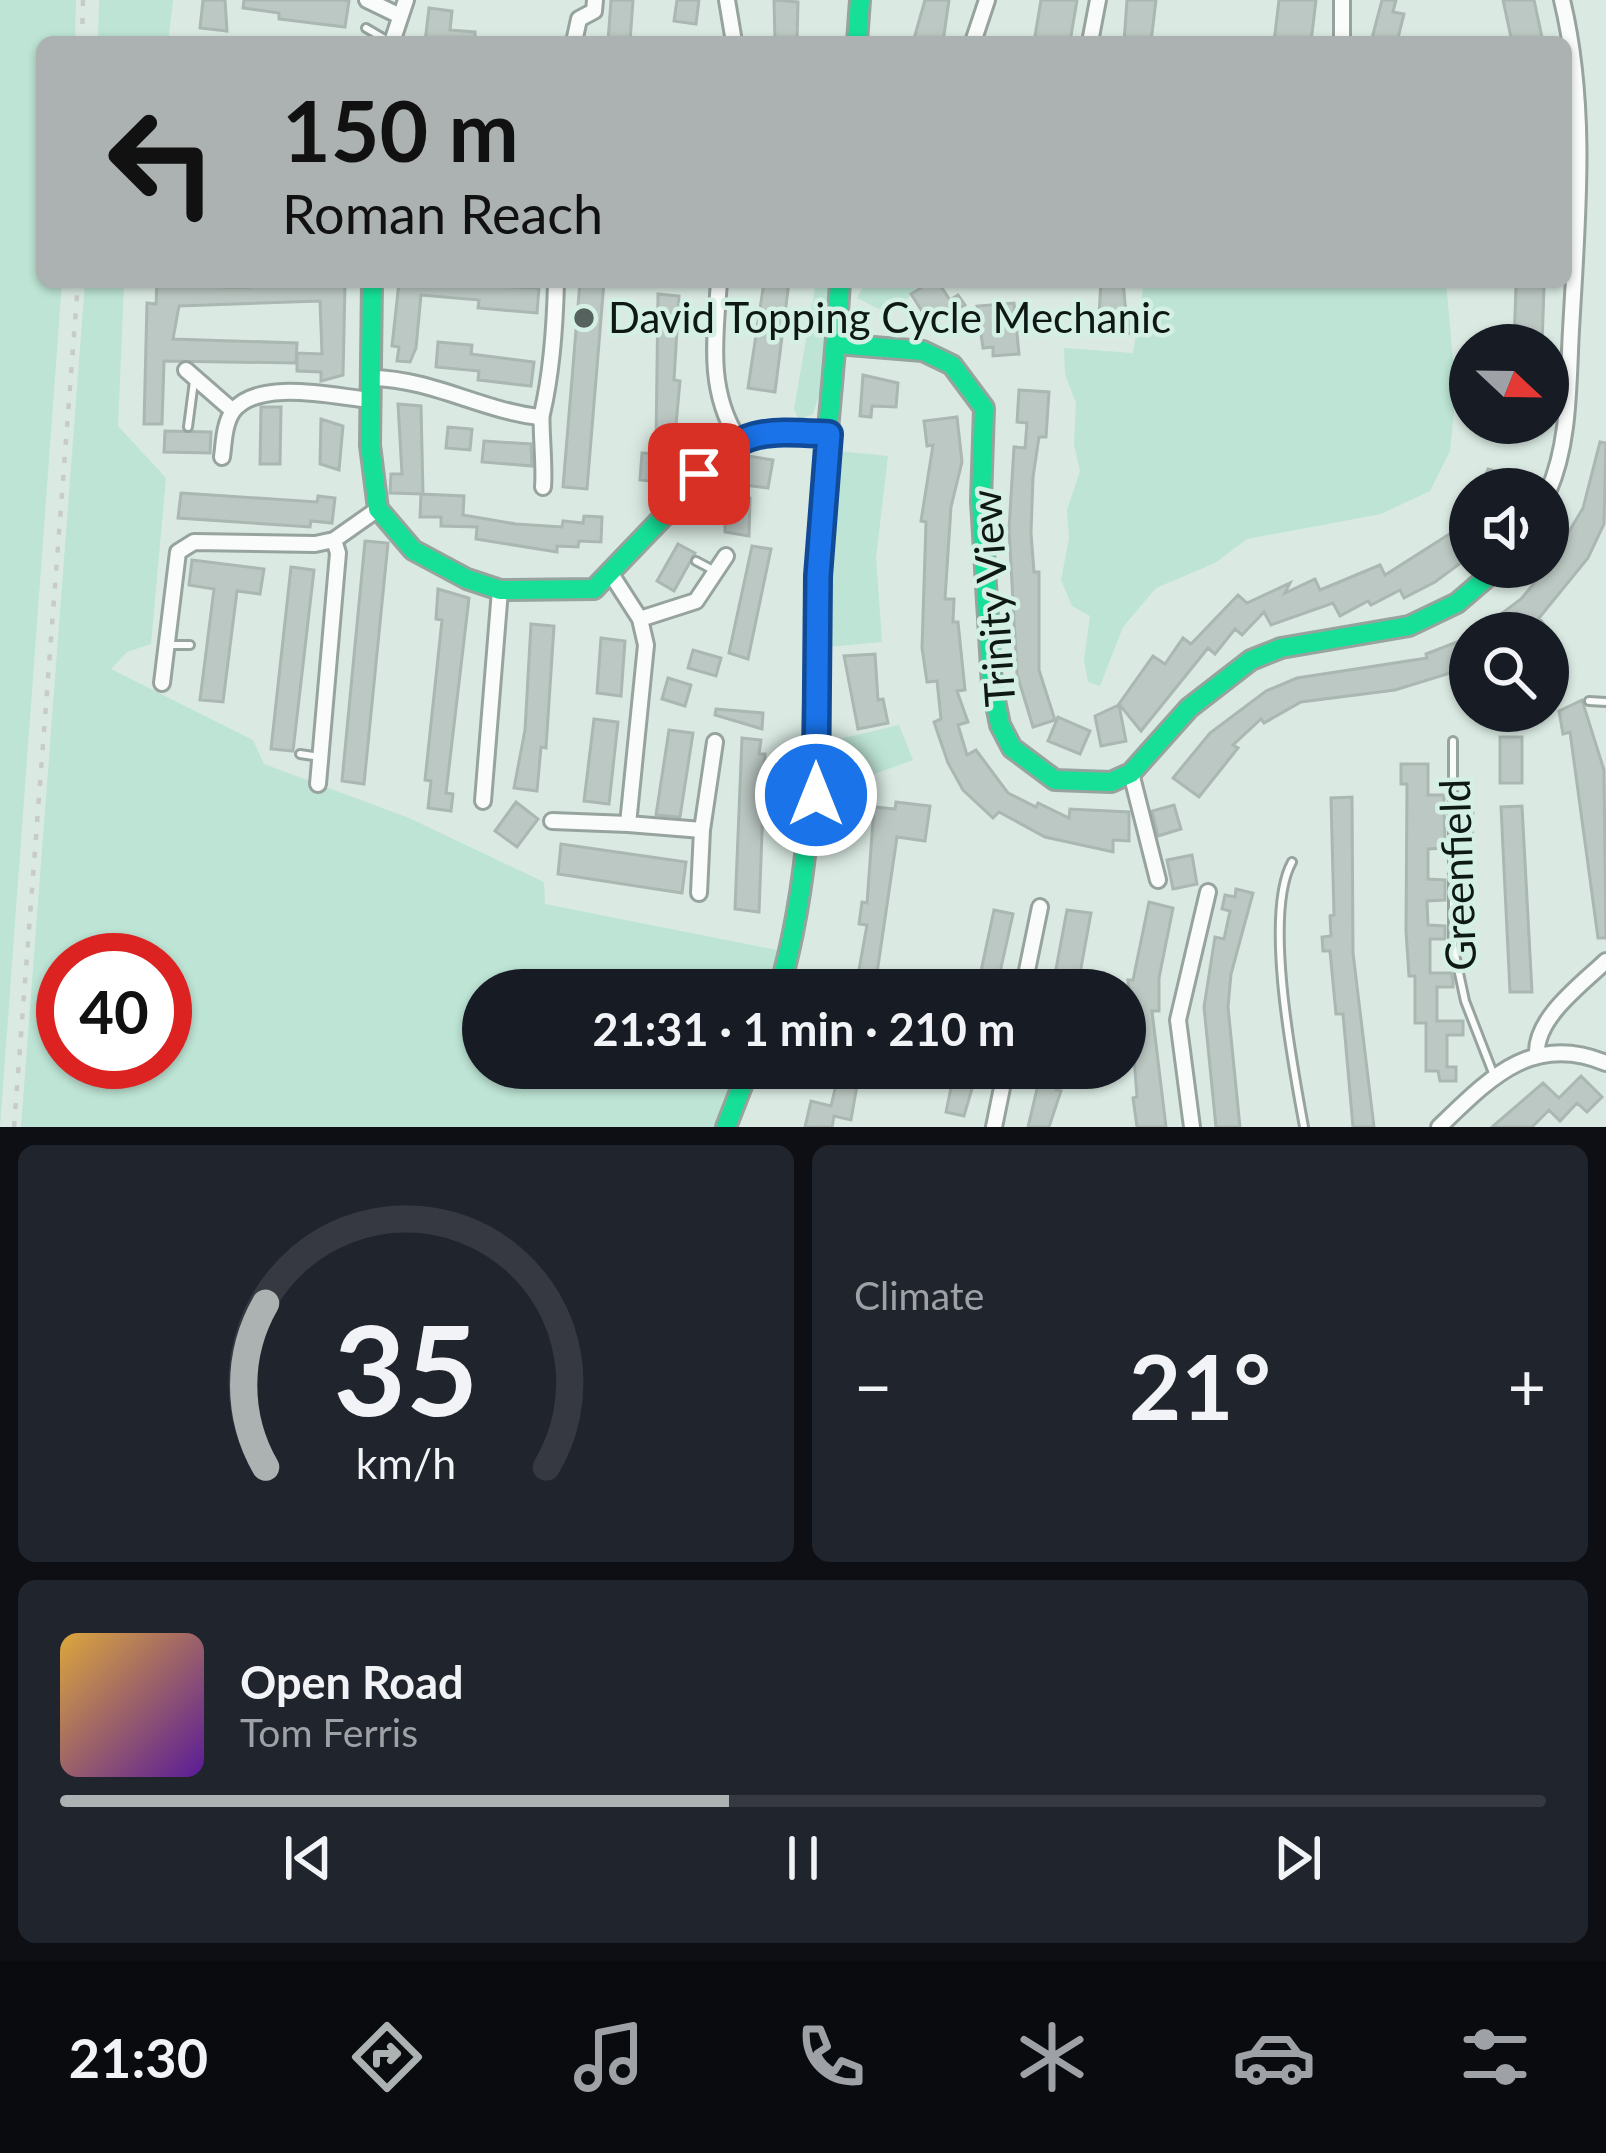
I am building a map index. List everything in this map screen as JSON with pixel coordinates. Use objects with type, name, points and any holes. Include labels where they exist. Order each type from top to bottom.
[{"type":"street","points":[[368,0],[398,15]]},
{"type":"street","points":[[393,36],[406,0]]},
{"type":"street","points":[[575,36],[579,20],[594,11],[595,0]]},
{"type":"street","points":[[727,0],[733,36]]},
{"type":"street","points":[[857,36],[860,0]]},
{"type":"street","points":[[975,36],[987,0]]},
{"type":"street","points":[[1091,36],[1098,0]]},
{"type":"street","points":[[1342,0],[1342,36]]},
{"type":"street","points":[[1562,0],[1568,36]]},
{"type":"street","points":[[1553,468],[1567,404],[1577,176],[1572,62]]},
{"type":"street","points":[[372,288],[371,400],[378,509],[413,550],[500,590],[594,589],[710,462],[738,439],[756,433],[829,434]]},
{"type":"street","points":[[543,487],[546,437],[539,417],[549,386],[556,288]]},
{"type":"street","points":[[719,288],[714,357],[719,405],[738,439]]},
{"type":"street","points":[[786,969],[816,825],[818,576],[840,288]]},
{"type":"street","name":"Trinity View","points":[[837,344],[923,351],[952,365],[970,386],[984,408],[986,424],[983,561],[992,685],[1000,725],[1012,748],[1055,780],[1111,782],[1131,773]]},
{"type":"street","points":[[191,374],[233,411]]},
{"type":"street","points":[[372,379],[418,381],[505,413],[539,417]]},
{"type":"street","points":[[222,457],[233,411],[264,393],[371,400]]},
{"type":"street","points":[[162,683],[178,552],[194,542],[298,545],[334,539],[378,509]]},
{"type":"street","points":[[318,784],[338,553],[334,539]]},
{"type":"street","points":[[640,619],[696,601],[726,556]]},
{"type":"street","points":[[611,574],[640,619],[646,645],[628,824]]},
{"type":"street","points":[[1158,880],[1131,773],[1189,708],[1252,660],[1281,648],[1409,626],[1457,603],[1474,588]]},
{"type":"street","points":[[483,801],[500,590]]},
{"type":"street","points":[[699,893],[715,742]]},
{"type":"street","points":[[552,821],[703,830]]},
{"type":"street","points":[[1192,1127],[1178,1020],[1208,892]]},
{"type":"street","points":[[1027,969],[1040,907]]},
{"type":"street","points":[[1538,1054],[1538,1040],[1548,1021],[1606,961]]},
{"type":"street","points":[[1439,1127],[1510,1063],[1538,1054],[1583,1054],[1606,1063]]},
{"type":"street","points":[[726,1127],[741,1089]]},
{"type":"street","points":[[994,1127],[1002,1089]]},
{"type":"lane","points":[[365,28],[380,36]]},
{"type":"lane","points":[[188,427],[191,374]]},
{"type":"lane","points":[[696,562],[716,571]]},
{"type":"lane","points":[[166,645],[190,645]]},
{"type":"lane","points":[[1589,701],[1606,702]]},
{"type":"lane","name":"Greenfield","points":[[1454,741],[1453,945],[1465,1001],[1494,1074]]},
{"type":"lane","points":[[300,754],[321,757]]},
{"type":"lane","points":[[1292,862],[1281,888],[1281,931],[1292,1061],[1304,1127]]},
{"type":"green space","points":[[0,0],[76,0],[75,36],[36,36],[36,288],[62,288],[0,1127]]},
{"type":"green space","points":[[99,0],[173,0],[169,36],[98,36]]},
{"type":"green space","points":[[85,288],[124,288],[118,426],[166,478],[151,644],[127,652],[111,669],[253,740],[264,764],[409,818],[544,882],[545,904],[792,953],[786,969],[462,969],[462,1089],[741,1089],[726,1127],[21,1127]]},
{"type":"green space","points":[[815,288],[830,288],[822,386],[813,414],[799,420],[794,409]]},
{"type":"green space","points":[[863,288],[915,288],[906,301],[885,312],[857,298]]},
{"type":"green space","points":[[1143,288],[1447,288],[1450,451],[1430,491],[1381,514],[1247,539],[1215,563],[1156,588],[1123,627],[1100,686],[1088,682],[1084,660],[1090,616],[1072,606],[1061,580],[1069,538],[1067,510],[1080,471],[1074,445],[1076,403],[1065,374],[1064,348],[1133,353]]},
{"type":"green space","points":[[838,451],[888,456],[876,558],[882,642],[828,647]]},
{"type":"green space","points":[[899,725],[913,760],[833,789],[831,741]]},
{"type":"building","points":[[203,0],[225,0],[227,31],[200,28]]},
{"type":"building","points":[[244,0],[349,1],[345,27],[279,19],[279,13],[243,8]]},
{"type":"building","points":[[611,0],[633,0],[630,36],[608,36]]},
{"type":"building","points":[[677,0],[699,0],[696,24],[674,21]]},
{"type":"building","points":[[774,0],[798,2],[797,36],[775,36]]},
{"type":"building","points":[[925,0],[949,0],[944,36],[915,36]]},
{"type":"building","points":[[1041,0],[1077,0],[1071,36],[1035,36]]},
{"type":"building","points":[[1127,0],[1156,0],[1152,36],[1124,36]]},
{"type":"building","points":[[1279,0],[1316,0],[1312,36],[1275,36]]},
{"type":"building","points":[[1382,0],[1396,0],[1393,12],[1404,14],[1398,36],[1373,36]]},
{"type":"building","points":[[1503,0],[1534,0],[1542,36],[1511,36]]},
{"type":"building","points":[[429,8],[452,11],[450,30],[475,32],[475,36],[426,36]]},
{"type":"building","points":[[157,288],[345,288],[343,375],[321,381],[321,372],[297,371],[297,353],[322,354],[320,301],[179,306],[173,339],[297,343],[296,363],[164,361],[162,424],[144,424],[147,303],[156,304]]},
{"type":"building","points":[[398,288],[539,288],[537,313],[478,308],[479,300],[421,295],[416,348],[410,362],[397,361],[399,347],[392,346]]},
{"type":"building","points":[[580,288],[604,288],[587,489],[563,487]]},
{"type":"building","points":[[763,288],[788,288],[775,392],[748,388]]},
{"type":"building","points":[[920,288],[942,288],[950,300],[958,295],[965,305],[929,322],[911,294]]},
{"type":"building","points":[[1101,288],[1124,288],[1126,313],[1139,313],[1138,334],[1098,331]]},
{"type":"building","points":[[1516,288],[1544,288],[1543,324],[1515,324]]},
{"type":"building","points":[[658,294],[679,296],[674,380],[680,381],[676,425],[684,426],[683,446],[656,444]]},
{"type":"building","points":[[1014,303],[1019,354],[993,356],[993,347],[983,348],[977,306]]},
{"type":"building","points":[[438,342],[472,345],[471,354],[534,362],[531,386],[478,380],[479,371],[436,367]]},
{"type":"building","points":[[863,375],[898,383],[896,407],[872,406],[871,417],[860,416]]},
{"type":"building","points":[[1019,390],[1049,392],[1046,437],[1039,437],[1033,477],[1031,533],[1034,572],[1039,572],[1039,670],[1055,720],[1033,727],[1017,674],[1009,529],[1014,447],[1025,448],[1027,423],[1017,422]]},
{"type":"building","points":[[398,404],[421,406],[423,494],[390,493],[391,474],[402,474]]},
{"type":"building","points":[[261,407],[281,407],[280,464],[260,464]]},
{"type":"building","points":[[957,417],[962,462],[951,507],[945,599],[954,599],[953,622],[958,622],[965,690],[957,691],[968,722],[958,725],[967,755],[976,750],[1008,793],[1036,807],[1038,803],[1069,818],[1070,809],[1129,812],[1129,841],[1113,840],[1113,852],[1045,837],[999,812],[993,818],[963,790],[948,763],[934,722],[941,719],[937,681],[927,682],[922,648],[926,522],[921,521],[933,445],[927,446],[924,421]]},
{"type":"building","points":[[321,419],[343,426],[339,470],[320,464]]},
{"type":"building","points":[[448,427],[472,429],[470,450],[446,448]]},
{"type":"building","points":[[165,431],[211,432],[210,453],[164,452]]},
{"type":"building","points":[[484,441],[531,444],[532,466],[482,462]]},
{"type":"building","points":[[1600,442],[1606,443],[1604,524],[1588,558],[1569,581],[1569,532],[1583,508]]},
{"type":"building","points":[[642,453],[663,454],[661,482],[640,480]]},
{"type":"building","points":[[748,456],[773,460],[768,488],[744,485]]},
{"type":"building","points":[[181,493],[317,502],[318,496],[335,498],[332,523],[311,521],[310,527],[178,518]]},
{"type":"building","points":[[421,494],[464,496],[463,515],[516,524],[562,527],[563,521],[583,523],[584,516],[602,517],[601,542],[557,546],[557,552],[476,539],[477,527],[441,526],[441,517],[420,517]]},
{"type":"building","points":[[725,495],[750,498],[749,536],[725,532]]},
{"type":"building","points":[[1449,534],[1449,572],[1404,598],[1400,590],[1340,616],[1333,603],[1271,625],[1264,612],[1242,635],[1235,629],[1215,654],[1208,648],[1141,731],[1119,704],[1153,656],[1165,664],[1183,638],[1191,644],[1238,595],[1247,603],[1290,583],[1285,593],[1315,579],[1320,590],[1380,565],[1385,575]]},
{"type":"building","points":[[365,541],[388,543],[364,784],[342,781]]},
{"type":"building","points":[[678,544],[695,553],[674,591],[657,581]]},
{"type":"building","points":[[752,546],[771,549],[748,659],[729,653]]},
{"type":"building","points":[[192,560],[264,569],[260,594],[237,591],[223,702],[200,700],[214,589],[189,585]]},
{"type":"building","points":[[291,567],[314,570],[293,751],[271,749]]},
{"type":"building","points":[[1530,588],[1564,588],[1544,612],[1504,612]]},
{"type":"building","points":[[438,589],[469,598],[446,793],[453,794],[451,811],[428,808],[431,781],[425,780],[442,620],[436,619]]},
{"type":"building","points":[[531,624],[554,626],[546,748],[541,747],[537,791],[514,788],[525,730]]},
{"type":"building","points":[[601,638],[625,641],[621,696],[597,693]]},
{"type":"building","points":[[1449,645],[1449,673],[1395,690],[1301,702],[1264,723],[1261,719],[1233,745],[1238,748],[1199,797],[1173,778],[1210,733],[1266,691],[1297,678],[1427,658],[1426,654]]},
{"type":"building","points":[[693,650],[721,658],[716,676],[688,668]]},
{"type":"building","points":[[875,654],[878,700],[883,699],[888,723],[858,729],[844,656]]},
{"type":"building","points":[[668,678],[691,685],[685,706],[662,699]]},
{"type":"building","points":[[1582,700],[1604,770],[1606,938],[1598,938],[1570,732],[1563,734],[1563,732],[1569,732],[1569,706]]},
{"type":"building","points":[[1119,705],[1126,741],[1101,746],[1095,716]]},
{"type":"building","points":[[716,709],[763,713],[762,729],[715,715]]},
{"type":"building","points":[[1058,717],[1090,731],[1080,754],[1048,741]]},
{"type":"building","points":[[594,719],[618,722],[609,804],[584,801]]},
{"type":"building","points":[[669,730],[693,733],[680,817],[656,815]]},
{"type":"building","points":[[1500,737],[1522,737],[1522,783],[1500,783]]},
{"type":"building","points":[[742,738],[761,740],[759,754],[765,754],[759,912],[735,909]]},
{"type":"building","points":[[1401,764],[1428,764],[1428,795],[1444,795],[1445,848],[1428,849],[1428,879],[1445,880],[1445,900],[1427,901],[1428,925],[1445,926],[1445,939],[1430,939],[1430,973],[1451,973],[1453,980],[1453,987],[1437,987],[1437,1021],[1463,1021],[1463,1035],[1447,1035],[1447,1067],[1456,1067],[1456,1081],[1440,1081],[1438,1071],[1426,1071],[1426,1023],[1415,1023],[1415,976],[1409,976],[1406,931],[1407,784],[1401,784]]},
{"type":"building","points":[[1352,797],[1353,953],[1374,1127],[1353,1127],[1343,1014],[1336,1014],[1330,951],[1323,951],[1322,937],[1331,936],[1330,916],[1334,915],[1331,798]]},
{"type":"building","points":[[516,802],[538,819],[517,847],[495,831]]},
{"type":"building","points":[[896,802],[930,806],[925,841],[897,837],[878,969],[859,969],[867,925],[859,924],[862,902],[867,903],[874,807],[895,809]]},
{"type":"building","points":[[1174,805],[1181,829],[1158,836],[1152,811]]},
{"type":"building","points":[[1522,806],[1532,992],[1510,992],[1501,807]]},
{"type":"building","points":[[1473,807],[1472,847],[1460,847],[1460,808]]},
{"type":"building","points":[[561,844],[686,862],[682,893],[558,874]]},
{"type":"building","points":[[1192,855],[1197,884],[1173,889],[1167,860]]},
{"type":"building","points":[[1236,889],[1253,893],[1231,974],[1228,1007],[1240,1127],[1216,1127],[1204,1007],[1215,937],[1224,939],[1230,911],[1222,909],[1225,895],[1235,897]]},
{"type":"building","points":[[1149,902],[1173,908],[1159,978],[1159,1011],[1152,1011],[1166,1127],[1137,1127],[1133,1098],[1136,1089],[1146,1089],[1146,969],[1135,969]]},
{"type":"building","points":[[994,910],[1013,914],[1001,969],[981,969]]},
{"type":"building","points":[[1067,910],[1091,913],[1081,969],[1056,969]]},
{"type":"building","points":[[1581,1076],[1602,1097],[1587,1112],[1577,1103],[1560,1121],[1549,1110],[1532,1127],[1492,1127],[1543,1083],[1559,1098]]},
{"type":"building","points":[[835,1089],[856,1089],[851,1120],[834,1116],[832,1127],[805,1127],[811,1101],[831,1106]]},
{"type":"building","points":[[951,1089],[972,1089],[964,1116],[946,1112]]},
{"type":"building","points":[[1037,1089],[1061,1091],[1049,1127],[1028,1127]]},
{"type":"railway","points":[[82,36],[83,0]]},
{"type":"railway","points":[[14,1127],[78,288]]},
{"type":"traffic: fast","points":[[857,36],[860,0]]},
{"type":"traffic: fast","points":[[372,288],[370,445],[378,509],[413,550],[467,579],[500,590],[594,589],[738,439],[756,433],[829,434]]},
{"type":"traffic: fast","points":[[784,969],[807,839],[819,545],[840,288]]},
{"type":"traffic: fast","points":[[837,344],[923,351],[952,365],[984,408],[981,501],[992,685],[1000,725],[1012,748],[1055,780],[1111,782],[1131,773],[1189,708],[1251,660],[1281,648],[1409,626],[1457,603],[1474,588]]},
{"type":"traffic: fast","points":[[726,1127],[741,1089]]},
{"type":"place","name":"David Topping Cycle Mechanic","points":[[584,318]]},
{"type":"route","points":[[699,474],[721,451],[756,433],[829,434],[818,576],[816,795]]}]
